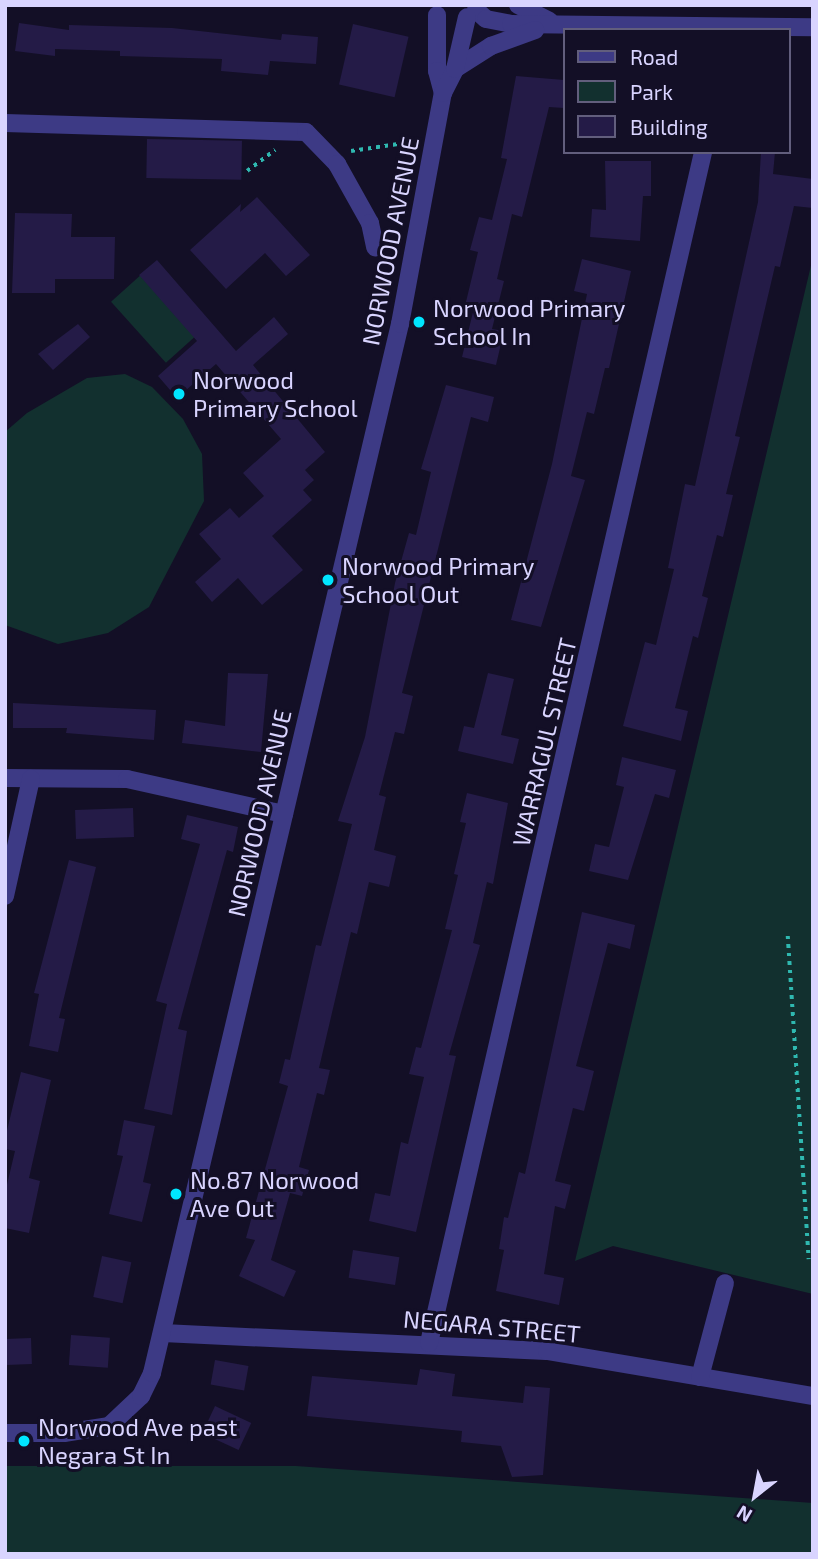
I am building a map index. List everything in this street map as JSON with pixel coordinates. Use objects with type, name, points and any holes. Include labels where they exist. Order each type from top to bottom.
[{"type":"street","points":[[518,5],[559,25]]},
{"type":"street","points":[[432,10],[452,20],[474,11],[486,19],[511,24],[669,28]]},
{"type":"street","name":"NORWOOD AVENUE","points":[[432,10],[437,71],[443,93]]},
{"type":"street","name":"NORWOOD AVENUE","points":[[5,1433],[64,1433],[109,1426],[141,1396],[163,1333],[403,312],[443,93],[455,69],[474,11]]},
{"type":"street","points":[[455,69],[524,32],[559,25]]},
{"type":"street","points":[[760,28],[813,27]]},
{"type":"street","points":[[5,123],[306,132],[337,164],[370,223],[375,247]]},
{"type":"street","name":"WARRAGUL STREET","points":[[429,1343],[703,154]]},
{"type":"street","points":[[5,778],[127,779],[284,814]]},
{"type":"street","points":[[5,896],[31,779]]},
{"type":"street","points":[[699,1377],[725,1283]]},
{"type":"street","name":"NEGARA STREET","points":[[163,1333],[429,1343],[547,1351],[813,1396]]},
{"type":"path","points":[[788,936],[809,1259]]},
{"type":"green space","points":[[813,257],[813,1294],[613,1246],[575,1261]]},
{"type":"green space","points":[[143,273],[198,334],[166,363],[111,302]]},
{"type":"green space","points":[[125,374],[152,387],[183,419],[202,454],[204,501],[149,607],[108,633],[58,644],[5,625],[5,432],[27,413],[87,378]]},
{"type":"green space","points":[[5,1466],[296,1466],[813,1503],[813,1554],[5,1554]]},
{"type":"building","points":[[19,23],[69,30],[69,25],[172,28],[281,40],[282,34],[318,37],[316,64],[270,61],[268,75],[221,71],[222,59],[120,56],[120,51],[55,49],[55,56],[15,51]]},
{"type":"building","points":[[353,24],[409,37],[395,97],[339,84]]},
{"type":"building","points":[[516,76],[562,80],[562,108],[549,107],[522,217],[512,214],[497,279],[504,281],[492,329],[504,331],[496,365],[462,357],[474,308],[465,306],[478,252],[470,250],[479,217],[492,220],[507,159],[501,158]]},
{"type":"building","points":[[147,139],[242,141],[241,180],[146,178]]},
{"type":"building","points":[[761,154],[775,154],[773,174],[813,179],[813,208],[794,206],[780,267],[775,266],[735,436],[740,437],[726,494],[733,495],[723,537],[717,535],[702,596],[708,598],[698,638],[693,636],[675,708],[688,711],[681,741],[623,726],[645,642],[656,645],[674,569],[668,568],[685,484],[695,486],[758,202]]},
{"type":"building","points":[[605,161],[651,161],[651,196],[643,196],[640,241],[590,237],[592,209],[606,210]]},
{"type":"building","points":[[257,197],[310,255],[286,276],[265,253],[226,289],[190,250],[241,204],[240,212]]},
{"type":"building","points":[[15,213],[72,214],[71,237],[115,237],[114,279],[55,279],[55,293],[12,293]]},
{"type":"building","points":[[582,259],[631,271],[609,368],[605,368],[594,414],[587,412],[571,476],[585,480],[541,627],[511,620],[552,464],[587,294],[574,291]]},
{"type":"building","points":[[157,260],[236,351],[274,317],[288,334],[253,365],[325,452],[305,470],[314,480],[303,490],[312,500],[272,536],[303,570],[262,605],[238,578],[212,602],[195,582],[221,559],[199,534],[230,508],[239,518],[264,496],[243,473],[281,439],[216,364],[177,398],[158,376],[197,341],[139,275]]},
{"type":"building","points":[[78,324],[90,337],[53,370],[38,354]]},
{"type":"building","points":[[446,385],[494,397],[488,422],[471,417],[402,693],[413,696],[404,734],[395,732],[379,795],[386,797],[374,850],[396,856],[389,887],[369,882],[357,934],[351,932],[319,1068],[330,1070],[324,1095],[317,1093],[299,1167],[309,1170],[302,1196],[290,1193],[271,1260],[296,1271],[284,1297],[239,1276],[255,1240],[246,1238],[288,1086],[279,1083],[285,1059],[290,1060],[316,945],[321,946],[352,824],[338,821],[365,737],[395,583],[409,533],[416,535],[431,472],[421,469]]},
{"type":"building","points":[[228,673],[268,674],[261,752],[182,743],[185,720],[225,726]]},
{"type":"building","points":[[488,673],[514,679],[501,735],[519,739],[513,764],[458,751],[464,726],[474,728]]},
{"type":"building","points":[[13,703],[156,710],[154,740],[66,733],[67,728],[13,728]]},
{"type":"building","points":[[622,757],[676,770],[669,798],[655,794],[628,880],[589,871],[595,844],[609,847],[624,787],[616,785]]},
{"type":"building","points":[[467,793],[508,803],[493,884],[487,882],[473,943],[480,945],[449,1055],[456,1056],[416,1232],[369,1221],[375,1193],[390,1196],[401,1142],[408,1144],[424,1077],[409,1074],[416,1047],[421,1048],[452,930],[445,929],[458,875],[454,874],[466,823],[460,822]]},
{"type":"building","points":[[133,808],[134,837],[76,839],[75,810]]},
{"type":"building","points":[[187,815],[238,827],[233,852],[227,850],[178,1029],[187,1031],[172,1115],[144,1109],[167,1004],[156,1001],[200,844],[181,839]]},
{"type":"building","points":[[69,860],[96,867],[59,1018],[65,1019],[58,1052],[29,1046],[39,994],[34,993]]},
{"type":"building","points":[[582,912],[635,925],[630,949],[608,943],[576,1066],[594,1071],[584,1111],[573,1108],[555,1181],[571,1185],[565,1209],[555,1206],[544,1274],[564,1278],[559,1305],[496,1291],[504,1250],[499,1249],[504,1217],[508,1218],[519,1172],[525,1174]]},
{"type":"building","points":[[21,1072],[51,1080],[29,1178],[40,1181],[29,1233],[5,1228],[5,1193],[15,1151],[5,1149],[5,1139]]},
{"type":"building","points":[[124,1120],[155,1126],[143,1182],[151,1184],[142,1222],[109,1214],[123,1156],[117,1155]]},
{"type":"building","points":[[353,1250],[399,1257],[395,1285],[349,1278]]},
{"type":"building","points":[[102,1256],[131,1262],[123,1303],[93,1297]]},
{"type":"building","points":[[71,1335],[110,1338],[108,1368],[69,1365]]},
{"type":"building","points":[[31,1338],[32,1364],[6,1365],[5,1339]]},
{"type":"building","points":[[215,1360],[248,1366],[244,1391],[211,1385]]},
{"type":"building","points":[[420,1369],[455,1374],[452,1396],[523,1403],[525,1386],[550,1388],[543,1475],[512,1477],[501,1446],[461,1442],[462,1431],[307,1416],[312,1376],[417,1385]]},
{"type":"building","points":[[215,1406],[251,1423],[239,1450],[202,1433]]},
{"type":"place","name":"Norwood Primary School In","points":[[419,322]]},
{"type":"place","name":"Norwood Primary School","points":[[179,394]]},
{"type":"place","name":"Norwood Primary School Out","points":[[328,580]]},
{"type":"place","name":"No.87 Norwood Ave Out","points":[[176,1194]]},
{"type":"place","name":"Norwood Ave past Negara St In","points":[[24,1441]]}]
